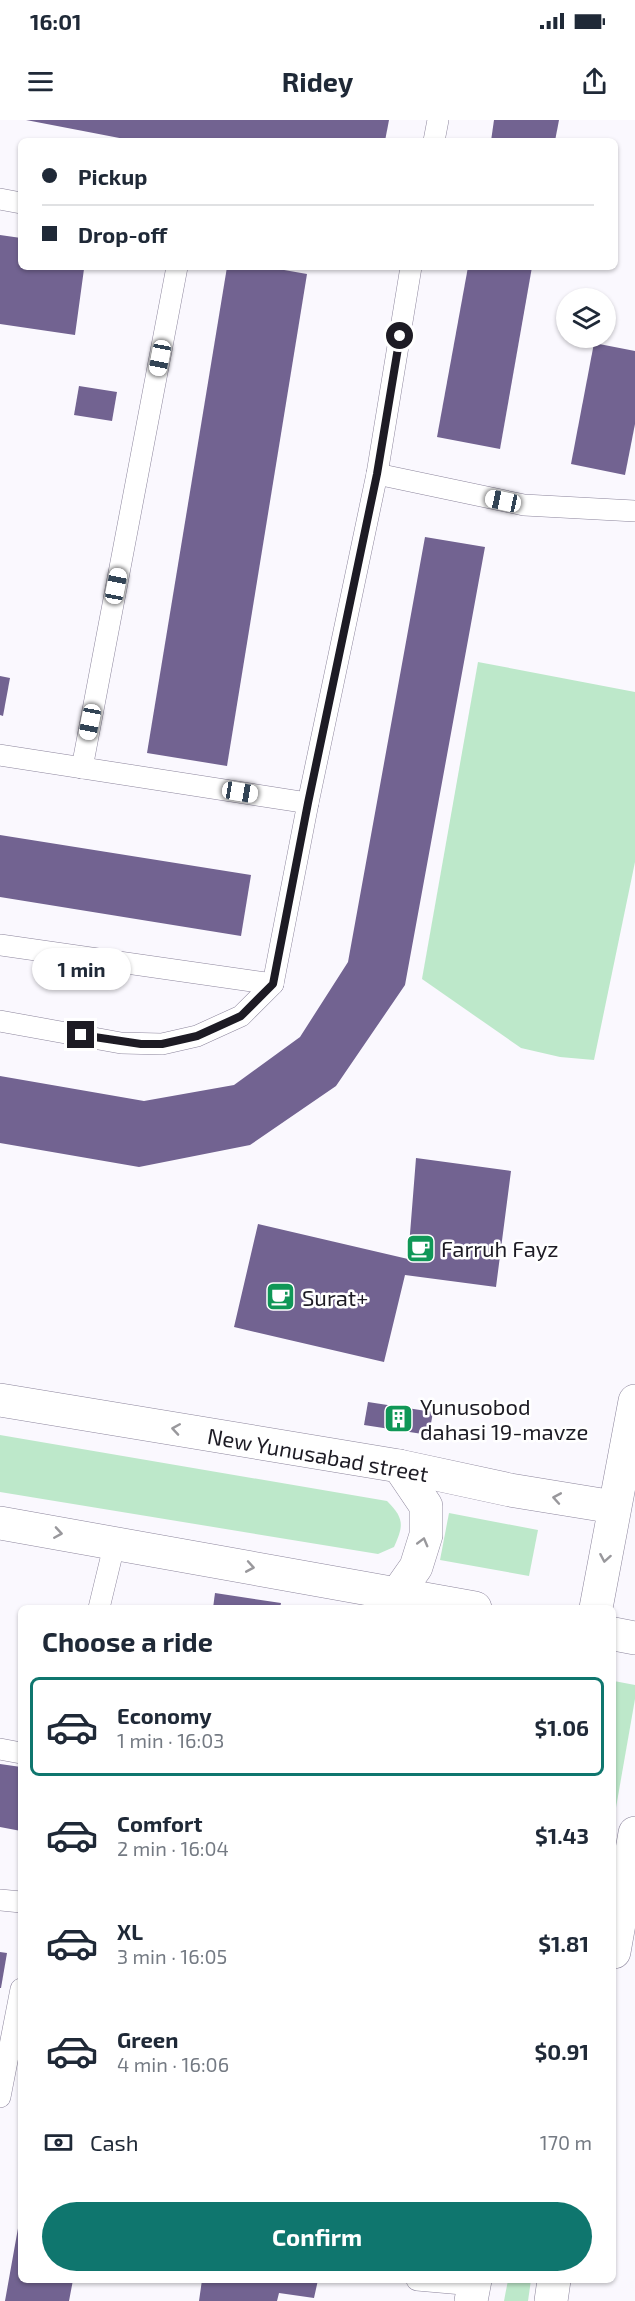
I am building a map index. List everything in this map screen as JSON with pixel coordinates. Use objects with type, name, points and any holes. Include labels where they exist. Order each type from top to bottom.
[{"type":"main road","name":"New Yunusabad street","points":[[0,1400],[399,1467],[510,1490],[625,1509]]},
{"type":"main road","points":[[597,1605],[625,1509],[635,1401]]},
{"type":"main road","points":[[394,1601],[416,1567],[426,1535],[426,1506],[399,1467]]},
{"type":"main road","points":[[0,1523],[115,1542],[394,1601],[440,1605]]},
{"type":"main road","points":[[616,1634],[635,1638]]},
{"type":"main road","points":[[616,1941],[635,1833]]},
{"type":"main road","points":[[550,2301],[553,2283]]},
{"type":"lane","points":[[435,138],[438,120]]},
{"type":"lane","points":[[0,199],[18,202]]},
{"type":"lane","points":[[82,768],[176,270]]},
{"type":"lane","points":[[0,1021],[121,1042],[162,1044],[197,1036],[241,1016],[273,984],[308,803],[377,474],[411,270]]},
{"type":"lane","points":[[377,474],[524,505],[635,511]]},
{"type":"lane","points":[[0,755],[308,803]]},
{"type":"lane","points":[[0,945],[273,984]]},
{"type":"lane","points":[[100,1605],[115,1542]]},
{"type":"lane","points":[[0,1749],[18,1752]]},
{"type":"lane","points":[[0,1900],[18,1902]]},
{"type":"lane","points":[[0,2097],[18,2004]]},
{"type":"lane","points":[[431,2283],[472,2292]]},
{"type":"green space","points":[[478,662],[635,692],[635,862],[594,1060],[560,1057],[521,1048],[422,979]]},
{"type":"green space","points":[[0,1435],[387,1501],[397,1512],[401,1522],[400,1533],[394,1547],[378,1554],[0,1492]]},
{"type":"green space","points":[[449,1513],[538,1530],[529,1576],[440,1560]]},
{"type":"green space","points":[[616,1681],[635,1685],[635,1699],[616,1808]]},
{"type":"green space","points":[[507,2283],[531,2283],[528,2301],[504,2301]]},
{"type":"building","points":[[26,120],[389,120],[386,138],[119,138]]},
{"type":"building","points":[[494,120],[559,120],[556,138],[491,138]]},
{"type":"building","points":[[0,235],[18,238],[18,270],[84,270],[75,335],[0,324]]},
{"type":"building","points":[[227,270],[284,270],[307,274],[227,766],[147,753]]},
{"type":"building","points":[[467,270],[531,270],[500,449],[437,437]]},
{"type":"building","points":[[616,347],[635,351],[635,424],[625,475],[571,464],[593,348]]},
{"type":"building","points":[[79,386],[117,392],[112,421],[74,415]]},
{"type":"building","points":[[425,537],[485,547],[405,985],[336,1086],[250,1145],[139,1167],[0,1143],[0,1076],[144,1101],[234,1085],[300,1037],[348,962]]},
{"type":"building","points":[[0,676],[10,678],[3,716],[0,715]]},
{"type":"building","points":[[0,835],[251,875],[241,936],[0,897]]},
{"type":"building","points":[[416,1158],[511,1171],[496,1287],[405,1275],[384,1362],[234,1327],[258,1224],[408,1259]]},
{"type":"building","name":"Yunusobod dahasi 19-mavze","points":[[368,1402],[433,1412],[429,1435],[364,1425]]},
{"type":"building","points":[[215,1593],[281,1603],[281,1605],[213,1605]]},
{"type":"building","points":[[0,1764],[18,1767],[18,1830],[0,1827]]},
{"type":"building","points":[[0,1952],[7,1953],[1,1988],[0,1988]]},
{"type":"building","points":[[18,2228],[18,2283],[72,2283],[69,2301],[5,2301]]},
{"type":"building","points":[[202,2283],[317,2283],[314,2298],[279,2293],[277,2301],[199,2301]]},
{"type":"place","name":"Farruh Fayz","points":[[420,1248]]},
{"type":"place","name":"Surat+","points":[[281,1297]]},
{"type":"place","name":"Yunusobod dahasi 19-mavze","points":[[399,1419]]},
{"type":"route","points":[[81,1035],[141,1044],[162,1044],[197,1036],[241,1016],[273,984],[308,803],[377,474],[400,336]]}]
